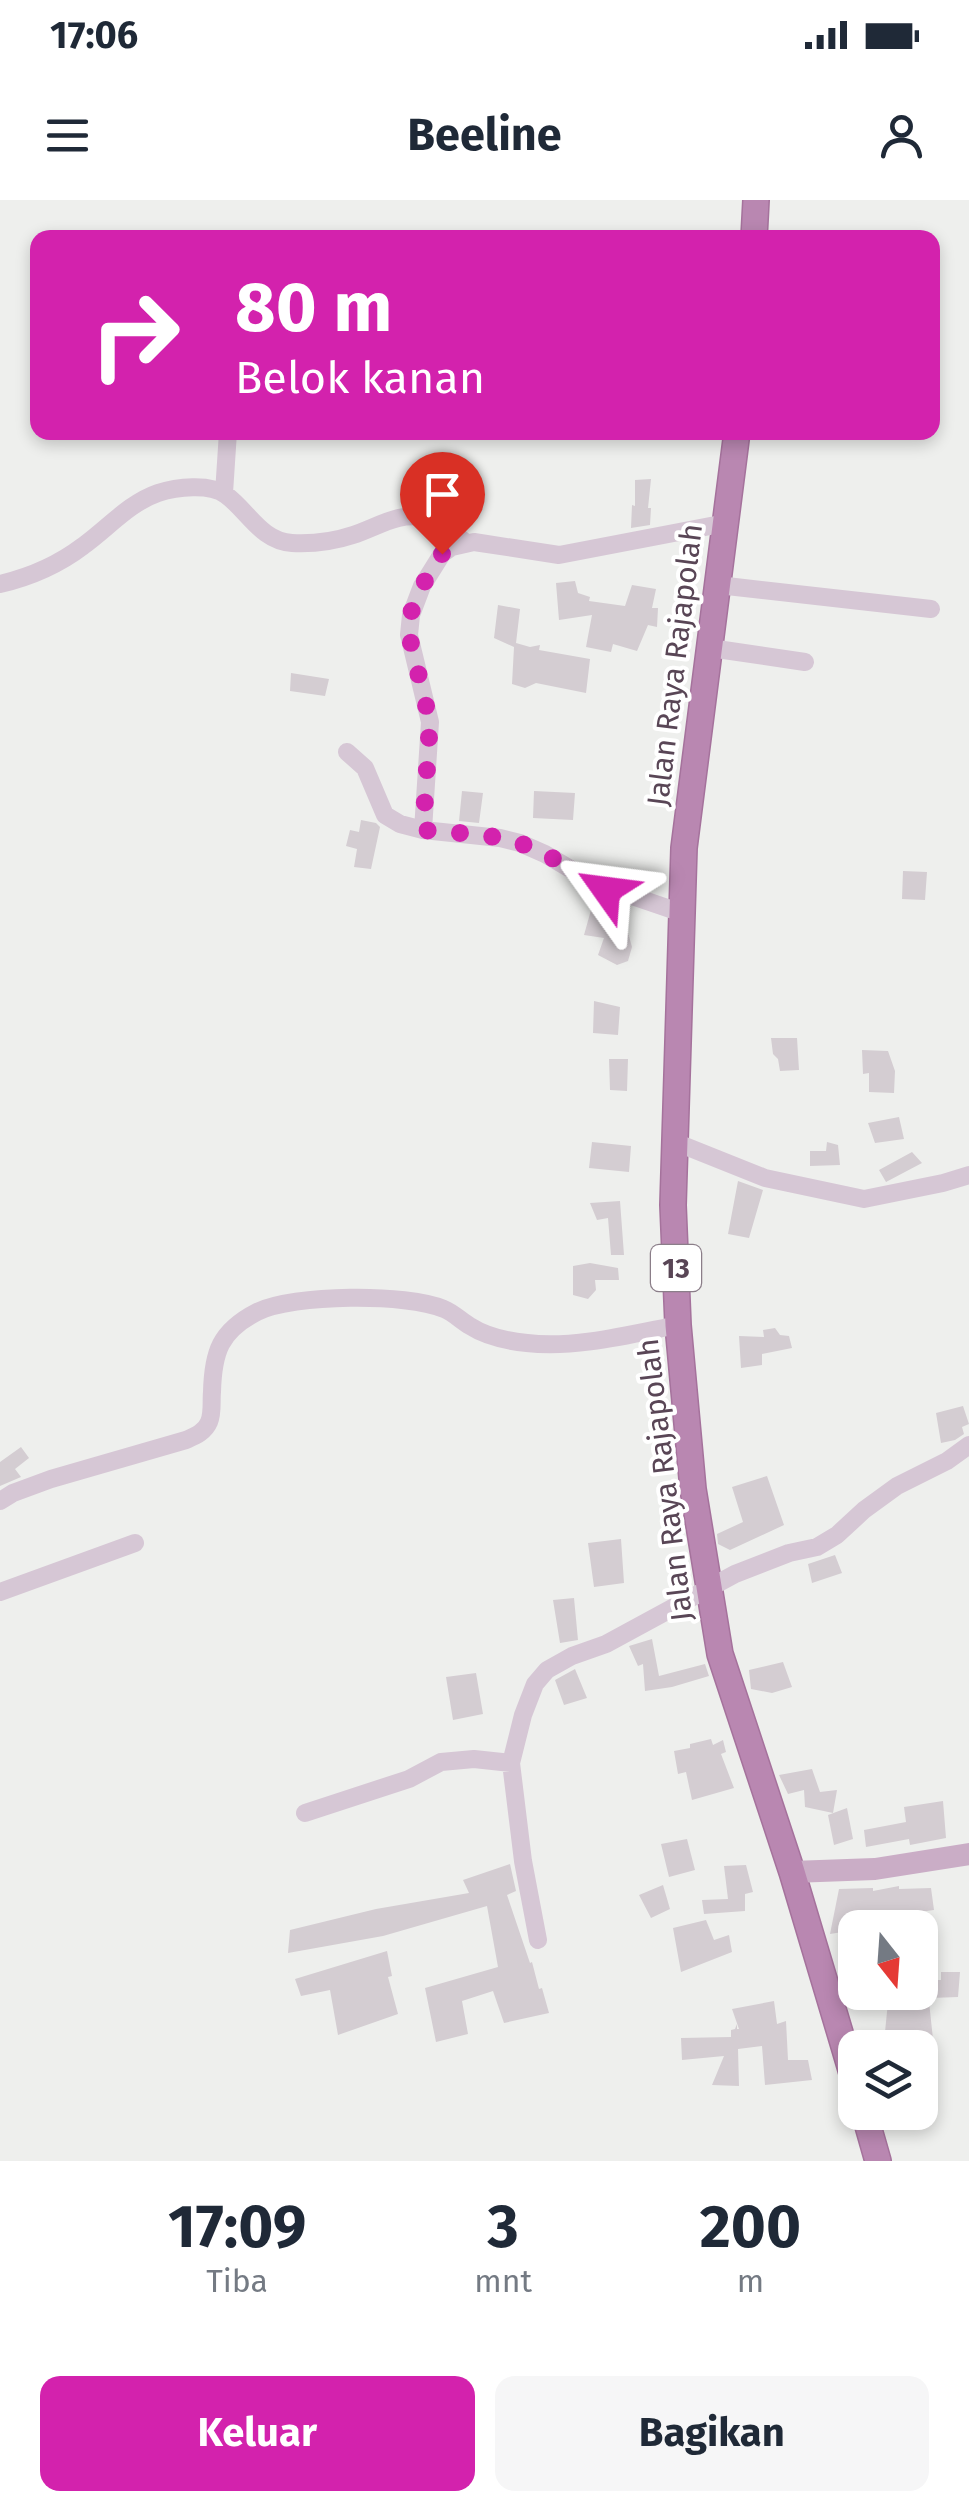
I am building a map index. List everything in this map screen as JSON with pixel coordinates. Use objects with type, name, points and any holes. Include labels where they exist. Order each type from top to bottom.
[{"type":"highway","points":[[754,230],[756,200]]},
{"type":"highway","name":"Jalan Raya Rajapolah","points":[[736,440],[684,848],[672,1205],[678,1325],[692,1489],[720,1654],[839,2030]]},
{"type":"highway","points":[[869,2130],[878,2161]]},
{"type":"main road","points":[[792,1872],[875,1869],[969,1854]]},
{"type":"street","points":[[224,493],[227,440]]},
{"type":"street","points":[[0,584],[27,578],[58,563],[137,504],[182,488],[224,493],[264,533],[289,543],[352,536],[395,518],[412,516],[440,523],[465,542]]},
{"type":"street","points":[[423,830],[430,722],[409,635],[410,615],[442,554],[465,542],[559,555],[726,524]]},
{"type":"street","points":[[718,584],[931,610]]},
{"type":"street","points":[[710,648],[805,662]]},
{"type":"street","points":[[347,752],[366,768],[385,815],[400,824],[520,843],[606,890],[682,913]]},
{"type":"street","points":[[674,1142],[765,1178],[864,1200],[969,1175]]},
{"type":"street","points":[[0,1501],[51,1479],[201,1433],[209,1425],[214,1360],[221,1341],[238,1324],[278,1303],[312,1298],[426,1303],[447,1310],[494,1338],[531,1344],[564,1344],[678,1325]]},
{"type":"street","points":[[538,1940],[511,1764],[522,1715],[535,1684],[547,1670],[606,1644],[708,1587],[768,1561],[816,1547],[898,1486],[947,1462],[969,1445]]},
{"type":"street","points":[[0,1592],[135,1543]]},
{"type":"street","points":[[305,1812],[408,1779],[441,1762],[474,1759],[511,1764]]},
{"type":"building","points":[[651,479],[650,525],[631,528],[635,480]]},
{"type":"building","points":[[575,581],[578,593],[590,597],[589,601],[625,606],[632,585],[656,589],[652,608],[658,608],[657,627],[648,625],[637,651],[613,644],[611,652],[586,647],[592,615],[559,620],[556,583]]},
{"type":"building","points":[[498,605],[520,609],[516,643],[540,645],[539,650],[590,659],[586,693],[536,683],[525,688],[512,684],[514,647],[494,638]]},
{"type":"building","points":[[291,673],[329,679],[325,696],[290,691]]},
{"type":"building","points":[[462,791],[483,793],[479,823],[459,821]]},
{"type":"building","points":[[534,791],[575,793],[573,820],[533,818]]},
{"type":"building","points":[[361,820],[380,827],[371,869],[354,867],[357,849],[346,846],[350,830],[359,832]]},
{"type":"building","points":[[903,871],[927,872],[925,900],[902,899]]},
{"type":"building","points":[[591,910],[623,915],[632,947],[628,961],[617,965],[598,955],[604,938],[584,935]]},
{"type":"building","points":[[594,1001],[620,1007],[618,1035],[593,1033]]},
{"type":"building","points":[[771,1038],[797,1038],[799,1070],[780,1071]]},
{"type":"building","points":[[862,1050],[888,1051],[895,1071],[894,1093],[869,1092],[869,1073],[863,1074]]},
{"type":"building","points":[[609,1059],[628,1059],[627,1091],[610,1090]]},
{"type":"building","points":[[899,1117],[904,1139],[875,1143],[868,1123]]},
{"type":"building","points":[[592,1142],[631,1146],[629,1172],[589,1168]]},
{"type":"building","points":[[827,1142],[838,1145],[840,1165],[810,1166],[810,1151],[826,1151]]},
{"type":"building","points":[[912,1152],[922,1163],[886,1182],[879,1170]]},
{"type":"building","points":[[738,1181],[763,1190],[749,1238],[728,1234]]},
{"type":"building","points":[[620,1201],[624,1255],[611,1255],[608,1218],[597,1220],[590,1203]]},
{"type":"building","points":[[590,1263],[618,1268],[619,1280],[595,1280],[596,1290],[588,1299],[573,1295],[573,1266]]},
{"type":"building","points":[[775,1328],[780,1335],[789,1336],[792,1348],[762,1354],[762,1365],[741,1368],[739,1336],[764,1337],[763,1330]]},
{"type":"building","points":[[963,1406],[969,1424],[962,1427],[964,1434],[941,1443],[936,1413]]},
{"type":"building","points":[[21,1447],[29,1458],[15,1469],[21,1477],[0,1486],[0,1462]]},
{"type":"building","points":[[767,1476],[784,1525],[730,1550],[718,1544],[717,1534],[743,1522],[732,1487]]},
{"type":"building","points":[[621,1539],[624,1583],[594,1587],[588,1543]]},
{"type":"building","points":[[835,1555],[842,1573],[812,1583],[808,1564]]},
{"type":"building","points":[[574,1598],[578,1640],[560,1643],[553,1600]]},
{"type":"building","points":[[652,1639],[659,1676],[705,1664],[709,1676],[645,1691],[643,1664],[638,1666],[629,1646]]},
{"type":"building","points":[[783,1662],[792,1687],[772,1693],[751,1689],[749,1670]]},
{"type":"building","points":[[575,1669],[587,1698],[564,1705],[555,1680]]},
{"type":"building","points":[[476,1673],[483,1714],[453,1720],[446,1677]]},
{"type":"building","points":[[711,1739],[713,1745],[723,1740],[726,1752],[721,1754],[734,1788],[692,1800],[686,1772],[678,1774],[674,1751]]},
{"type":"building","points":[[812,1769],[820,1792],[837,1790],[833,1813],[805,1807],[804,1790],[788,1794],[779,1775]]},
{"type":"building","points":[[943,1801],[946,1838],[910,1845],[909,1839],[866,1847],[864,1830],[906,1822],[904,1807]]},
{"type":"building","points":[[847,1808],[853,1839],[834,1845],[828,1815]]},
{"type":"building","points":[[687,1839],[695,1870],[669,1877],[661,1844]]},
{"type":"building","points":[[510,1864],[516,1891],[507,1895],[549,2013],[504,2023],[493,1991],[462,2001],[468,2034],[436,2042],[425,1988],[498,1967],[487,1906],[383,1936],[288,1953],[290,1930],[376,1909],[469,1893],[463,1880]]},
{"type":"building","points":[[746,1865],[753,1892],[745,1894],[745,1911],[704,1914],[702,1900],[728,1899],[724,1866]]},
{"type":"building","points":[[663,1885],[670,1909],[651,1918],[639,1895]]},
{"type":"building","points":[[899,1886],[931,1888],[934,1910],[838,1910],[838,1933],[830,1934],[839,1889],[873,1891]]},
{"type":"building","points":[[706,1920],[714,1940],[729,1935],[732,1952],[681,1972],[673,1928]]},
{"type":"building","points":[[387,1951],[392,1976],[388,1977],[398,2014],[338,2035],[330,1990],[301,1996],[295,1979]]},
{"type":"building","points":[[941,1972],[960,1972],[958,1997],[938,1998]]},
{"type":"building","points":[[774,2001],[777,2024],[786,2021],[788,2060],[808,2060],[812,2080],[765,2085],[762,2046],[738,2049],[739,2086],[712,2085],[724,2056],[682,2060],[681,2038],[731,2037],[737,2024],[739,2029],[732,2009]]},
{"type":"building","points":[[887,2010],[930,2010],[932,2030],[885,2030]]},
{"type":"route","points":[[442,554],[410,615],[409,635],[430,722],[423,830],[520,843],[606,890]]}]
